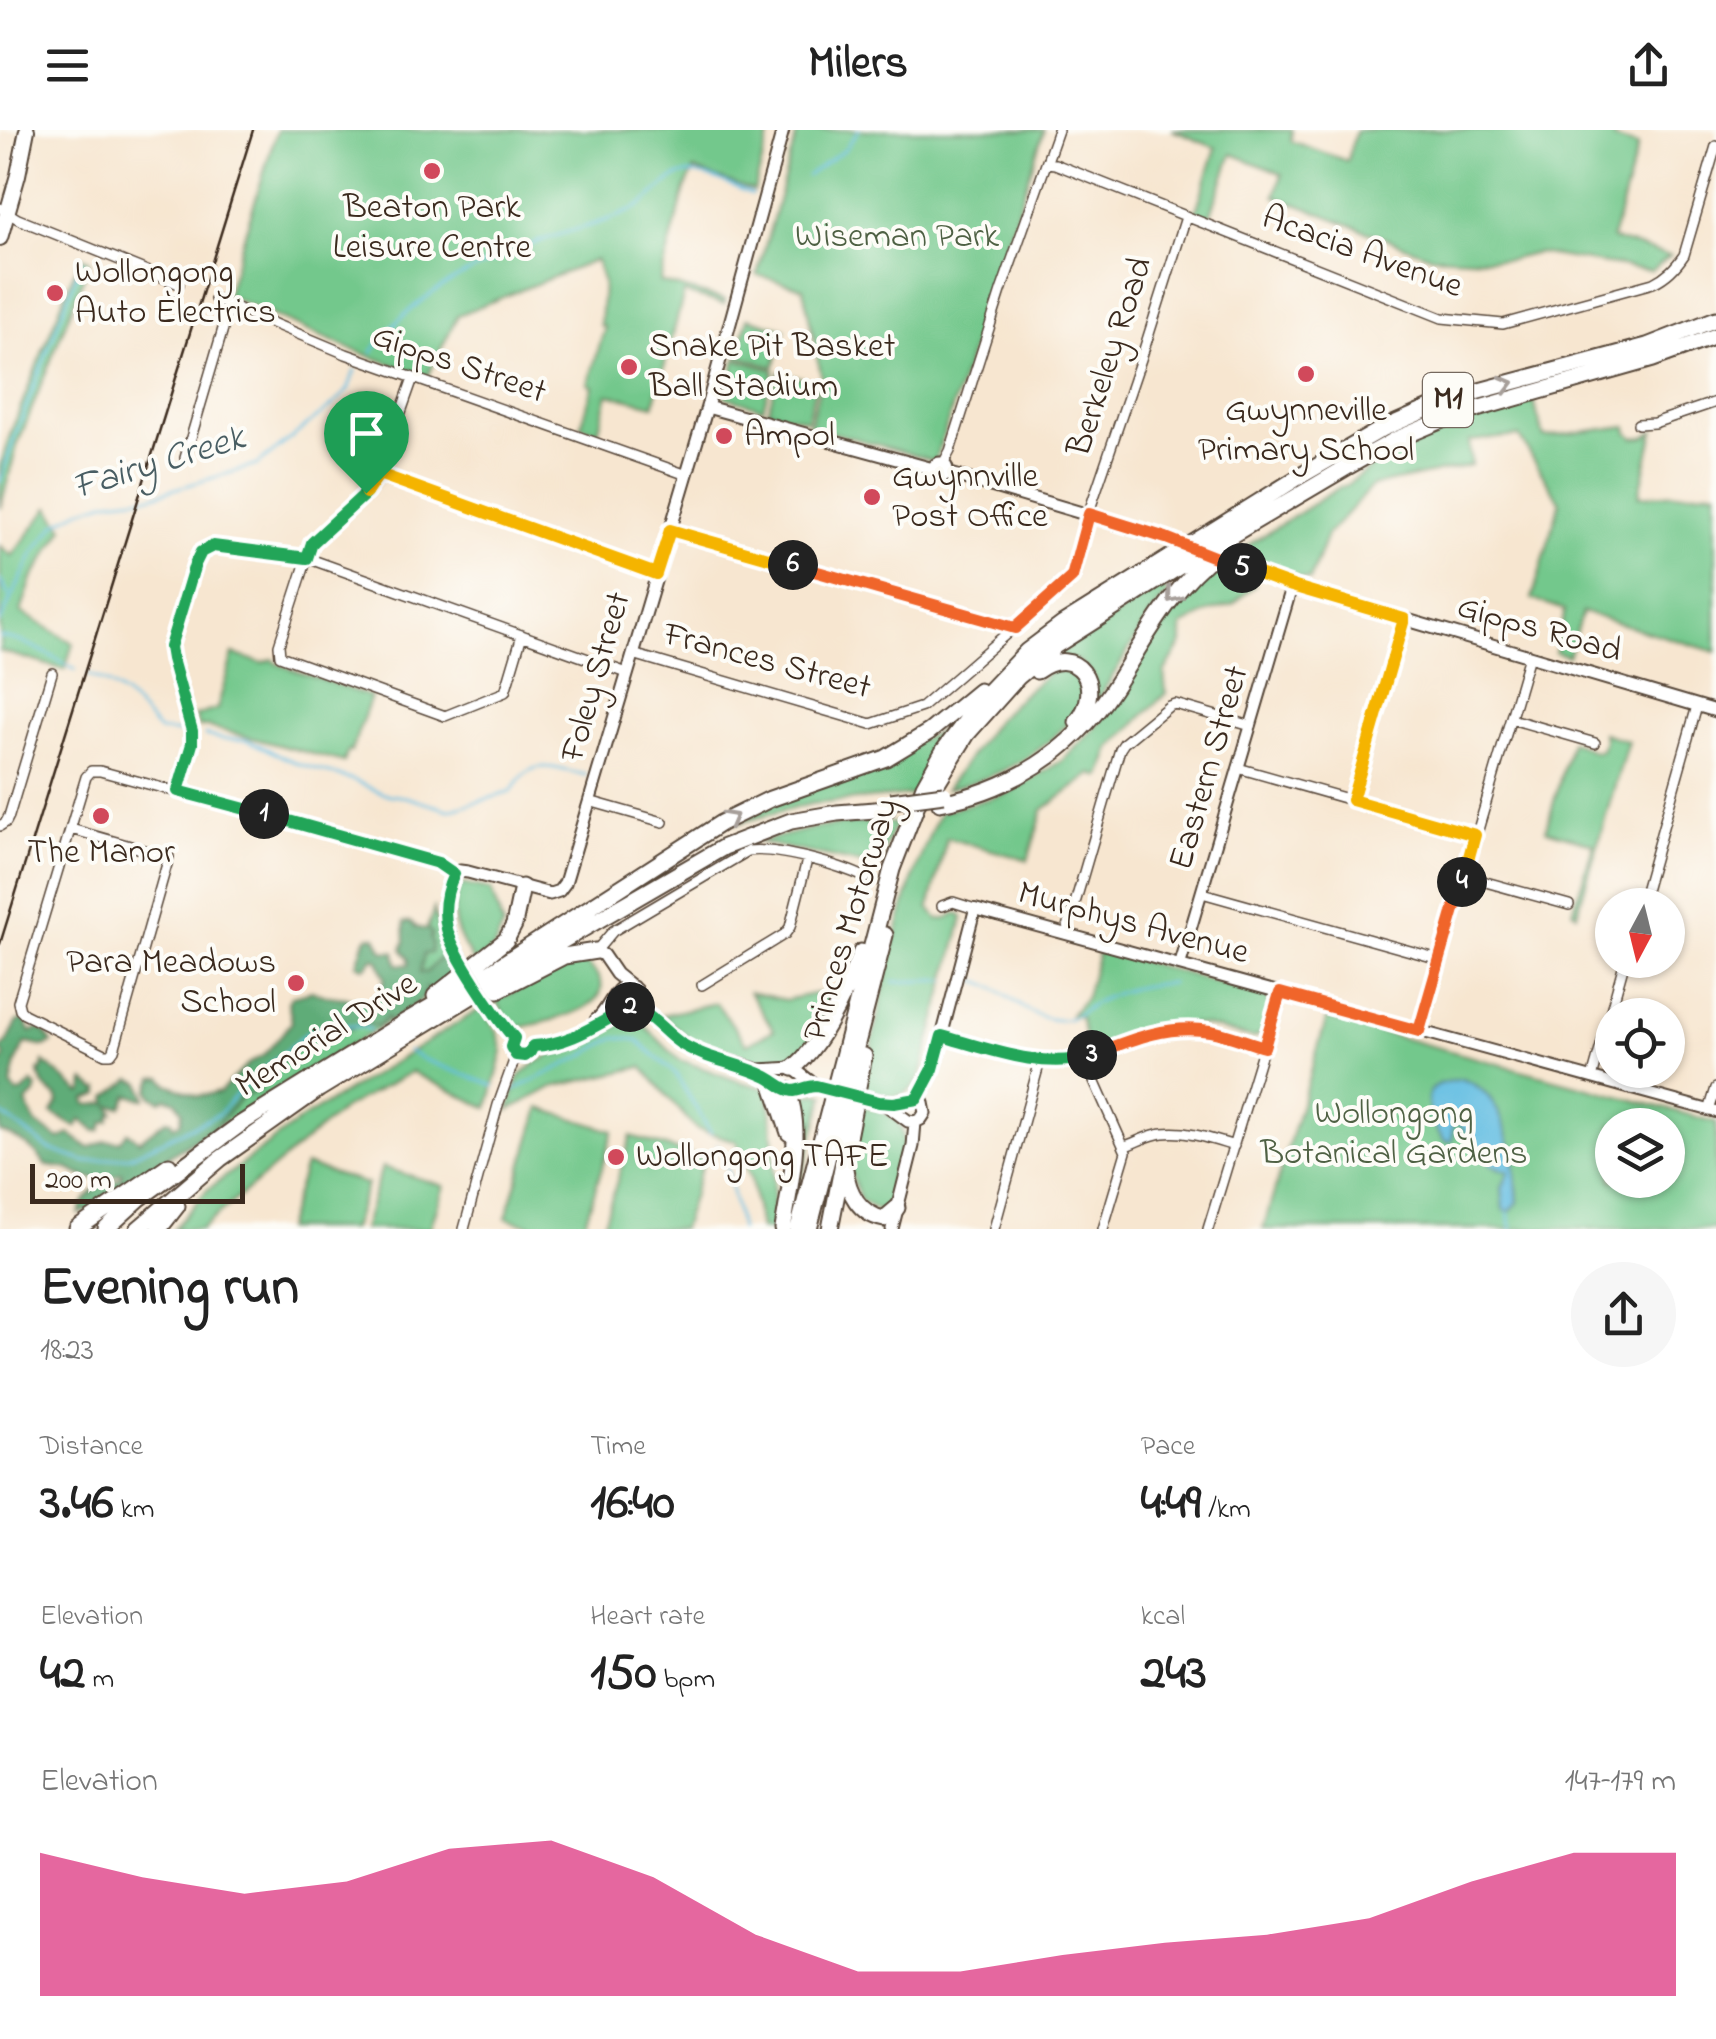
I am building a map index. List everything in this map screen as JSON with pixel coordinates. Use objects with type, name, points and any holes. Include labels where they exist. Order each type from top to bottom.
[{"type":"highway","name":"Princes Motorway","points":[[798,1229],[892,869],[918,800],[944,750],[970,713],[1028,651],[1142,573],[1382,429],[1453,398],[1647,346],[1716,319]]},
{"type":"highway","name":"Princes Motorway","points":[[809,1229],[908,848],[938,798],[967,734],[1018,677],[1054,646],[1172,570],[1395,440],[1498,402],[1652,359],[1716,336]]},
{"type":"highway","points":[[594,914],[758,823],[818,808],[889,805],[975,794],[1028,771],[1062,747],[1102,704],[1182,585],[1217,553],[1304,492]]},
{"type":"highway","points":[[594,914],[737,814],[908,746],[1028,651]]},
{"type":"highway","points":[[1058,661],[1082,670],[1090,684],[1088,705],[1059,739],[1015,770],[938,798],[946,778],[982,727],[1036,672],[1058,661]]},
{"type":"highway","points":[[795,1070],[849,983],[892,869]]},
{"type":"highway","points":[[406,1029],[506,940],[514,925],[522,888]]},
{"type":"highway","name":"Memorial Drive","points":[[106,1229],[140,1198],[242,1123],[594,914]]},
{"type":"highway","points":[[406,1029],[564,956],[596,951]]},
{"type":"highway","points":[[830,1229],[868,1033],[870,998]]},
{"type":"highway","name":"Memorial Drive","points":[[138,1229],[220,1159],[406,1029]]},
{"type":"highway","points":[[783,1229],[792,1167],[785,1086]]},
{"type":"highway","points":[[77,1229],[158,1172],[242,1123]]},
{"type":"highway","points":[[844,1155],[849,1188],[861,1206],[884,1219],[897,1208]]},
{"type":"highway","points":[[159,1229],[220,1159]]},
{"type":"main road","points":[[0,238],[4,210],[28,130]]},
{"type":"main road","name":"Foley Street","points":[[522,888],[550,894],[559,892],[565,883],[707,407],[783,130]]},
{"type":"main road","name":"Gipps Road","points":[[707,407],[941,469],[1166,538],[1292,586],[1716,711]]},
{"type":"main road","points":[[514,1038],[464,964],[450,938],[445,918],[454,874],[460,871],[522,888]]},
{"type":"main road","points":[[596,951],[635,989],[653,1019]]},
{"type":"main road","points":[[610,966],[619,1005],[643,1011],[692,1050],[785,1086],[816,1086],[894,1103],[912,1100],[923,1103],[925,1113],[921,1119],[910,1121],[875,1100]]},
{"type":"main road","points":[[578,1034],[603,1014],[624,986],[635,989]]},
{"type":"main road","points":[[533,1046],[562,1041],[630,1007],[638,1000],[635,989]]},
{"type":"main road","points":[[514,1038],[524,1035],[533,1046]]},
{"type":"main road","points":[[514,1038],[511,1047],[516,1055],[528,1055],[533,1046]]},
{"type":"main road","points":[[746,1068],[795,1070],[816,1086]]},
{"type":"main road","points":[[785,1086],[803,1082],[795,1070]]},
{"type":"main road","points":[[785,1086],[782,1077],[795,1070]]},
{"type":"main road","points":[[892,1229],[913,1146],[910,1121],[901,1110],[912,1100]]},
{"type":"street","points":[[941,469],[955,438],[1058,130]]},
{"type":"street","name":"Acacia Avenue","points":[[1047,164],[1442,318],[1504,324],[1653,283],[1676,268],[1684,255],[1716,146]]},
{"type":"street","points":[[4,210],[180,284]]},
{"type":"street","name":"Berkeley Road","points":[[1089,514],[1186,217]]},
{"type":"street","name":"Gipps Street","points":[[215,298],[346,354],[687,474]]},
{"type":"street","points":[[185,458],[230,304]]},
{"type":"street","points":[[414,378],[379,474],[366,493],[312,543],[279,645],[280,656],[445,716],[505,692],[522,635]]},
{"type":"street","points":[[1638,424],[1654,423],[1716,402]]},
{"type":"street","points":[[379,474],[656,574]]},
{"type":"street","name":"Frances Street","points":[[633,654],[871,724],[922,707],[1072,577],[1089,514]]},
{"type":"street","points":[[670,530],[1015,628]]},
{"type":"street","points":[[178,791],[192,731],[170,647],[199,556],[213,546],[307,558],[627,672]]},
{"type":"street","name":"Eastern Street","points":[[1180,965],[1292,586]]},
{"type":"street","points":[[1352,800],[1404,619]]},
{"type":"street","points":[[1419,1031],[1530,656]]},
{"type":"street","points":[[1,826],[8,818],[52,673]]},
{"type":"street","points":[[1066,934],[1124,742],[1175,704],[1250,726]]},
{"type":"street","points":[[1645,888],[1697,706]]},
{"type":"street","points":[[1511,719],[1596,743]]},
{"type":"street","points":[[1238,768],[1475,835]]},
{"type":"street","points":[[71,829],[169,857],[114,1050],[105,1054],[24,1014],[18,1002],[86,780],[91,772],[178,791],[435,862],[454,874]]},
{"type":"street","points":[[589,801],[663,822]]},
{"type":"street","points":[[596,951],[614,931],[748,851],[760,849],[849,870],[866,878]]},
{"type":"street","points":[[702,985],[785,934],[807,860]]},
{"type":"street","points":[[1464,876],[1568,905]]},
{"type":"street","points":[[1202,893],[1439,959]]},
{"type":"street","name":"Murphys Avenue","points":[[942,906],[952,902],[975,908],[1712,1112]]},
{"type":"street","points":[[912,1100],[933,1069],[975,908]]},
{"type":"street","points":[[1592,1078],[1620,978]]},
{"type":"street","points":[[1208,1229],[1280,993]]},
{"type":"street","points":[[942,1036],[1040,1061],[1084,1058],[1145,1034],[1179,1028],[1211,1031],[1264,1047]]},
{"type":"street","points":[[464,1229],[516,1055]]},
{"type":"street","points":[[1084,1058],[1126,1152],[1103,1229]]},
{"type":"street","points":[[994,1229],[1040,1061]]},
{"type":"street","points":[[1712,1112],[1716,1088]]},
{"type":"street","points":[[1125,1146],[1159,1133],[1176,1132],[1234,1146]]},
{"type":"green space","points":[[277,130],[771,130],[754,191],[694,170],[685,189],[660,282],[725,300],[724,304],[684,293],[654,405],[608,394],[598,432],[581,426],[593,386],[588,384],[605,327],[600,325],[603,284],[596,260],[458,315],[427,377],[226,295]]},
{"type":"green space","name":"Wiseman Park","points":[[798,130],[1044,130],[935,461],[809,426],[822,379],[803,288],[757,275]]},
{"type":"green space","points":[[1172,130],[1292,130],[1291,141],[1347,161],[1356,130],[1615,130],[1614,139],[1638,146],[1612,239],[1670,256],[1651,271],[1537,253],[1509,260],[1431,256],[1275,196],[1282,174],[1232,154],[1209,219],[1195,214],[1216,148]]},
{"type":"green space","points":[[80,257],[90,261],[17,446],[0,509],[0,467],[11,432]]},
{"type":"green space","points":[[748,318],[785,329],[774,367],[737,356]]},
{"type":"green space","points":[[736,359],[774,370],[763,408],[725,397]]},
{"type":"green space","points":[[779,372],[817,382],[807,420],[768,410]]},
{"type":"green space","points":[[1533,400],[1544,437],[1627,426],[1634,438],[1654,431],[1639,496],[1716,490],[1716,652],[1582,612],[1568,656],[1555,652],[1565,610],[1532,599],[1560,502],[1519,436],[1469,441],[1471,465],[1372,486],[1327,535],[1310,580],[1231,556],[1395,451],[1447,425]]},
{"type":"green space","points":[[49,507],[64,528],[32,579],[21,612],[73,643],[65,670],[0,651],[0,546],[12,556]]},
{"type":"green space","points":[[1215,566],[1255,585],[1232,605],[1182,626],[1182,643],[1164,673],[1166,693],[1111,748],[1101,777],[1092,774],[1043,810],[1028,860],[947,838],[929,908],[938,919],[956,913],[963,918],[920,1079],[901,1096],[862,1090],[902,914],[940,812],[1009,793],[1063,760],[1098,725],[1190,587]]},
{"type":"green space","points":[[1162,585],[1168,594],[1147,620],[1095,705],[1093,676],[1079,661],[1050,658]]},
{"type":"green space","points":[[233,654],[262,663],[273,659],[275,663],[371,697],[344,762],[199,727],[195,716],[217,709]]},
{"type":"green space","points":[[1065,670],[1076,676],[1083,687],[1072,720],[1037,751],[1009,768],[946,789],[996,720],[1051,671]]},
{"type":"green space","points":[[940,731],[946,736],[913,795],[811,804],[735,824],[775,802]]},
{"type":"green space","points":[[1603,733],[1628,741],[1577,914],[1573,911],[1594,844],[1546,830],[1571,741],[1595,752],[1601,750]]},
{"type":"green space","points":[[896,823],[877,867],[758,842],[814,828]]},
{"type":"green space","points":[[462,884],[491,890],[503,927],[494,948],[475,964],[455,925],[454,905]]},
{"type":"green space","points":[[434,909],[440,935],[462,971],[382,1026],[145,1171],[150,1140],[212,1107],[310,1021],[359,1022],[408,981]]},
{"type":"green space","points":[[404,922],[432,934],[431,953],[424,954],[420,973],[427,972],[441,957],[449,956],[457,969],[454,977],[432,992],[426,988],[423,999],[390,1022],[387,1017],[378,1026],[335,1027],[310,1038],[307,1046],[288,1056],[258,1091],[241,1097],[217,1125],[89,1210],[79,1214],[90,1194],[122,1178],[122,1173],[90,1178],[45,1165],[26,1145],[0,1132],[0,1064],[5,1057],[0,1049],[18,1021],[25,1020],[31,1032],[44,1031],[52,1043],[45,1047],[26,1043],[11,1086],[17,1093],[32,1083],[37,1087],[26,1103],[36,1124],[60,1139],[70,1134],[89,1148],[105,1141],[120,1141],[128,1132],[139,1141],[166,1120],[172,1121],[173,1126],[181,1122],[182,1111],[176,1101],[161,1101],[152,1096],[149,1091],[154,1078],[162,1077],[168,1084],[198,1096],[220,1092],[248,1064],[264,1055],[292,1022],[288,1002],[292,996],[312,991],[369,1003],[379,995],[385,978],[378,960],[373,958],[362,967],[357,964],[364,942],[369,936],[376,937],[383,951],[395,952],[397,964],[409,965],[402,949]]},
{"type":"green space","points":[[1099,949],[1265,996],[1271,1013],[1267,1026],[1254,1038],[1205,1026],[1170,1026],[1089,1052],[1080,1017],[1070,1015],[1086,997]]},
{"type":"green space","points":[[585,963],[599,978],[601,990],[595,1001],[549,1021],[518,1028],[509,1023],[496,1001],[568,964]]},
{"type":"green space","points":[[749,992],[785,1000],[818,993],[833,999],[816,1033],[791,1063],[773,1067],[691,1041],[662,1015],[716,1003],[747,1044],[774,1030]]},
{"type":"green space","points":[[482,1008],[498,1033],[503,1052],[488,1108],[411,1072],[343,1109],[201,1229],[174,1229],[206,1191],[302,1119]]},
{"type":"green space","points":[[632,1017],[678,1059],[768,1089],[774,1176],[772,1229],[760,1229],[751,1179],[736,1141],[696,1129],[642,1067],[553,1087],[509,1110],[519,1077],[535,1063],[577,1049]]},
{"type":"green space","name":"Wollongong Botanical Gardens","points":[[1327,1018],[1664,1108],[1595,1108],[1595,1198],[1685,1198],[1685,1114],[1716,1122],[1716,1229],[1263,1229]]},
{"type":"green space","points":[[44,1062],[81,1093],[85,1081],[100,1089],[100,1094],[86,1099],[91,1105],[108,1103],[107,1097],[132,1079],[141,1083],[146,1098],[128,1095],[122,1107],[110,1106],[114,1113],[100,1131],[81,1120],[76,1127],[52,1113],[58,1098],[41,1079],[39,1070]]},
{"type":"green space","points":[[806,1095],[825,1095],[794,1204],[798,1103]]},
{"type":"green space","points":[[859,1105],[888,1114],[901,1128],[901,1165],[886,1216],[860,1200],[849,1168]]},
{"type":"green space","points":[[540,1108],[613,1131],[583,1229],[542,1229],[506,1218]]},
{"type":"green space","points":[[631,1136],[704,1159],[682,1229],[602,1229]]},
{"type":"green space","points":[[305,1165],[367,1184],[352,1229],[285,1229]]},
{"type":"green space","points":[[382,1167],[444,1186],[430,1229],[363,1229]]},
{"type":"water","points":[[1462,1079],[1489,1098],[1506,1130],[1518,1202],[1511,1211],[1504,1210],[1502,1188],[1509,1172],[1491,1165],[1457,1122],[1453,1123],[1452,1141],[1446,1142],[1433,1121],[1428,1104],[1430,1091],[1439,1084]]},
{"type":"waterway","name":"Fairy Creek","points":[[807,176],[844,150],[859,130]]},
{"type":"waterway","name":"Fairy Creek","points":[[372,352],[407,313],[448,283],[554,236],[630,211],[678,177],[701,175],[752,194]]},
{"type":"waterway","points":[[0,482],[82,261]]},
{"type":"waterway","name":"Fairy Creek","points":[[0,622],[34,552],[56,524],[108,501],[151,496],[257,465],[333,405],[348,390],[355,370]]},
{"type":"waterway","points":[[0,580],[9,596]]},
{"type":"waterway","points":[[0,637],[30,645],[76,670]]},
{"type":"waterway","points":[[88,675],[120,691],[159,731],[184,733]]},
{"type":"waterway","points":[[205,735],[247,740],[299,764],[384,794],[449,810],[511,792],[519,780],[535,769],[586,775]]},
{"type":"waterway","points":[[967,979],[991,986],[1034,1014],[1060,1020],[1119,992],[1171,983]]},
{"type":"waterway","points":[[894,982],[947,980]]},
{"type":"waterway","points":[[0,1113],[49,1149],[86,1162],[130,1156],[219,1114],[245,1085],[307,1033],[331,1024],[370,1030]]},
{"type":"waterway","points":[[512,1091],[616,1037],[637,1040],[675,1073],[711,1133]]},
{"type":"waterway","points":[[408,1051],[494,1086]]},
{"type":"waterway","points":[[717,1144],[725,1158],[740,1229]]},
{"type":"waterway","points":[[1508,1212],[1512,1229]]},
{"type":"railway","points":[[0,944],[253,130]]},
{"type":"place","name":"Beaton Park Leisure Centre","points":[[432,171]]},
{"type":"place","name":"Wollongong Auto Electrics","points":[[55,293]]},
{"type":"place","name":"Snake Pit Basket Ball Stadium","points":[[629,367]]},
{"type":"place","name":"Gwynneville Primary School","points":[[1306,374]]},
{"type":"place","name":"Ampol","points":[[724,436]]},
{"type":"place","name":"Gwynnville Post Office","points":[[872,497]]},
{"type":"place","name":"The Manor","points":[[101,816]]},
{"type":"place","name":"Para Meadows School","points":[[296,983]]},
{"type":"place","name":"Wollongong TAFE","points":[[616,1157]]},
{"type":"route","points":[[379,474],[656,574],[670,530],[1015,628],[1072,577],[1089,514],[1166,538],[1292,586],[1404,619],[1352,800],[1475,835],[1419,1031],[1280,993],[1264,1047],[1211,1031],[1179,1028],[1145,1034],[1084,1058],[1040,1061],[942,1036],[930,1078],[917,1099],[894,1103],[816,1086],[786,1089],[746,1068],[692,1050],[646,1013],[631,1007],[562,1041],[533,1046],[522,1057],[516,1055],[511,1047],[514,1038],[450,938],[445,910],[454,874],[445,866],[178,791],[192,744],[192,724],[170,647],[201,552],[218,546],[307,558],[312,543],[366,493],[379,474]]}]
